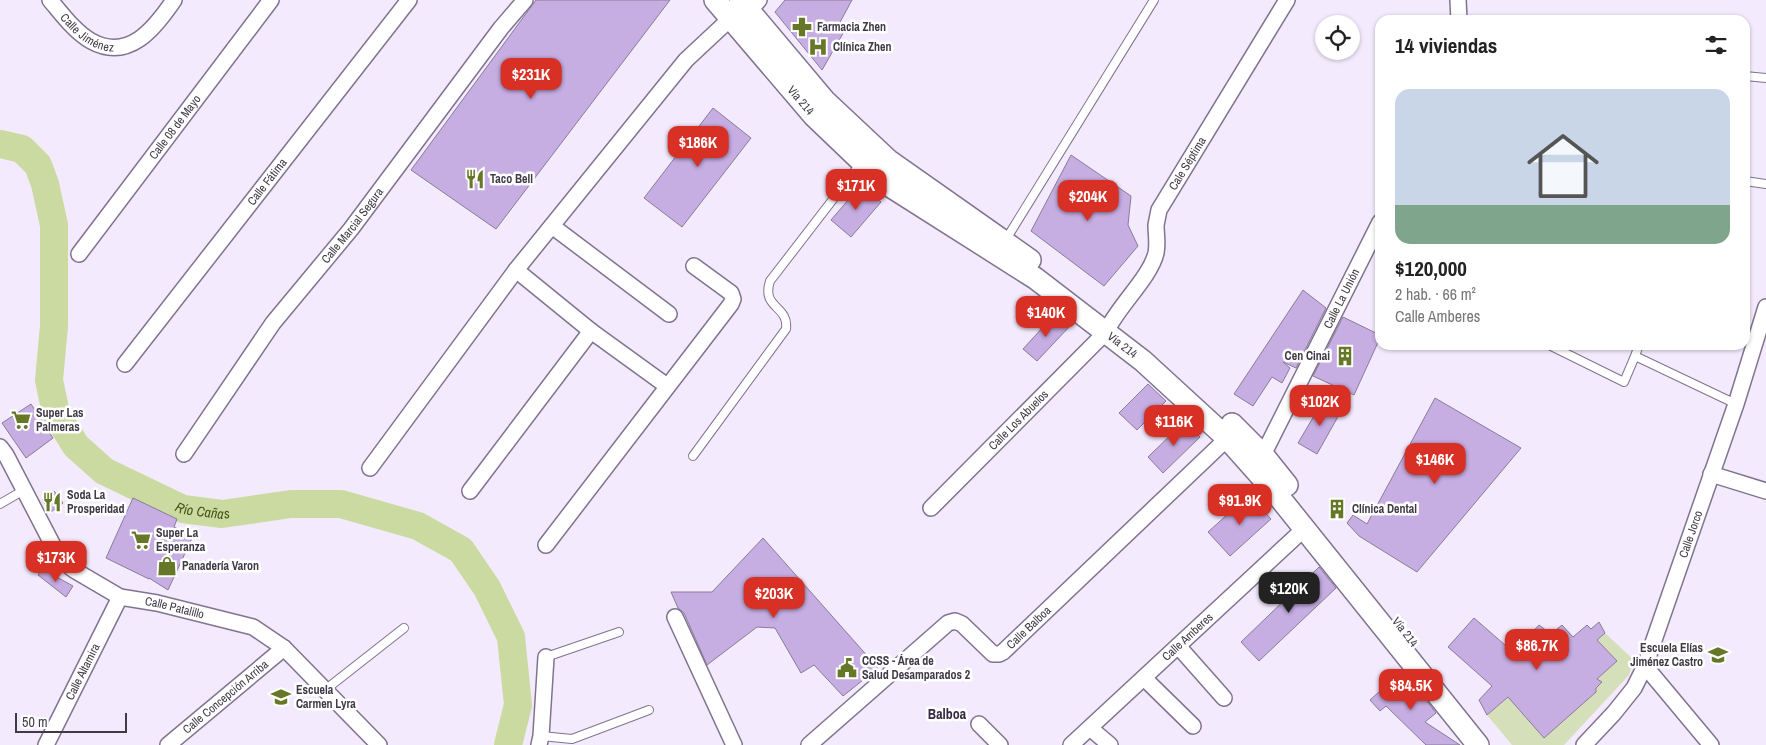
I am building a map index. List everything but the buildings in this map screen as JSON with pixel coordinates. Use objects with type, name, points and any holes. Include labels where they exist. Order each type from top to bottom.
[{"type":"main road","name":"Vía 214","points":[[715,0],[745,7],[825,101],[888,160],[1005,241],[1109,325],[1143,361],[1232,434],[1263,455],[1494,745]]},
{"type":"main road","name":"Vía 214","points":[[745,7],[814,116],[882,181],[1109,325]]},
{"type":"main road","name":"Vía 214","points":[[1232,434],[1304,529],[1478,745]]},
{"type":"street","name":"Calle Jiménez","points":[[50,0],[71,24],[90,41],[107,47],[124,47],[143,38],[160,22],[174,0]]},
{"type":"street","name":"Calle 08 de Mayo","points":[[79,254],[271,0]]},
{"type":"street","name":"Calle Fátima","points":[[126,364],[409,0]]},
{"type":"street","name":"Calle Marcial Segura","points":[[184,454],[273,322],[351,229],[500,28],[526,0]]},
{"type":"street","name":"Cale Séptima","points":[[1109,325],[1149,270],[1156,254],[1158,242],[1156,226],[1160,210],[1287,0]]},
{"type":"street","points":[[1458,0],[1459,15]]},
{"type":"street","points":[[370,468],[516,270],[686,60],[745,7]]},
{"type":"street","points":[[552,226],[669,314]]},
{"type":"street","name":"Calle La Unión","points":[[1263,455],[1375,232]]},
{"type":"street","points":[[546,545],[734,299],[732,293],[694,266]]},
{"type":"street","points":[[516,270],[591,330],[667,386]]},
{"type":"street","name":"Calle Jorco","points":[[1584,745],[1634,688],[1645,666],[1736,404],[1766,307]]},
{"type":"street","name":"Calle Los Abuelos","points":[[931,508],[1109,325]]},
{"type":"street","points":[[470,491],[591,330]]},
{"type":"street","name":"Calle Balboa","points":[[809,745],[948,622],[955,621],[962,624],[994,654],[1003,652],[1232,434]]},
{"type":"street","name":"Calle Patalillo","points":[[0,447],[6,455],[60,559],[74,570],[120,597],[156,603],[252,627],[284,648],[379,745]]},
{"type":"street","points":[[1711,474],[1766,491]]},
{"type":"street","name":"Calle Amberes","points":[[1071,745],[1304,529]]},
{"type":"street","name":"Calle Altamira","points":[[46,745],[120,597]]},
{"type":"street","points":[[675,617],[734,745]]},
{"type":"street","points":[[1178,646],[1224,698]]},
{"type":"street","name":"Calle Concepción Arriba","points":[[168,745],[284,648]]},
{"type":"street","points":[[540,740],[546,657]]},
{"type":"street","points":[[1645,666],[1711,745]]},
{"type":"street","points":[[1144,678],[1193,726]]},
{"type":"street","points":[[979,724],[1000,745]]},
{"type":"street","points":[[1090,728],[1110,745]]},
{"type":"lane","points":[[1005,241],[1154,0]]},
{"type":"lane","points":[[1750,76],[1766,78]]},
{"type":"lane","points":[[693,456],[786,329],[785,316],[769,299],[767,290],[770,281],[862,161]]},
{"type":"lane","points":[[1750,181],[1766,184]]},
{"type":"lane","points":[[1559,350],[1624,382],[1637,350]]},
{"type":"lane","points":[[1635,356],[1736,404]]},
{"type":"lane","points":[[0,504],[24,490]]},
{"type":"lane","points":[[325,690],[404,628]]},
{"type":"lane","points":[[546,657],[619,632]]},
{"type":"lane","points":[[540,740],[572,739],[650,710]]},
{"type":"green space","points":[[1605,633],[1634,660],[1629,675],[1564,745],[1512,745],[1487,715],[1521,686],[1595,692],[1602,682],[1597,679],[1617,661],[1597,640]]},
{"type":"waterway","name":"Río Cañas","points":[[0,144],[22,149],[38,165],[45,184],[54,225],[54,326],[49,380],[56,414],[76,446],[104,471],[183,509],[222,514],[291,504],[341,504],[418,526],[461,550],[487,588],[511,637],[518,705],[508,745]]},
{"type":"place","name":"Farmacia Zhen","points":[[802,27]]},
{"type":"place","name":"Clínica Zhen","points":[[818,47]]},
{"type":"place","name":"Taco Bell","points":[[475,179]]},
{"type":"place","name":"Cen Cinai","points":[[1345,356]]},
{"type":"place","name":"Super Las Palmeras","points":[[21,420]]},
{"type":"place","name":"Soda La Prosperidad","points":[[52,502]]},
{"type":"place","name":"Clínica Dental","points":[[1337,509]]},
{"type":"place","name":"Super La Esperanza","points":[[141,540]]},
{"type":"place","name":"Panadería Varon","points":[[167,566]]},
{"type":"place","name":"Escuela Elías Jiménez Castro","points":[[1718,655]]},
{"type":"place","name":"CCSS - Área de Salud Desamparados 2","points":[[847,668]]},
{"type":"place","name":"Escuela Carmen Lyra","points":[[281,697]]},
{"type":"district","name":"Balboa","points":[[947,714]]}]
